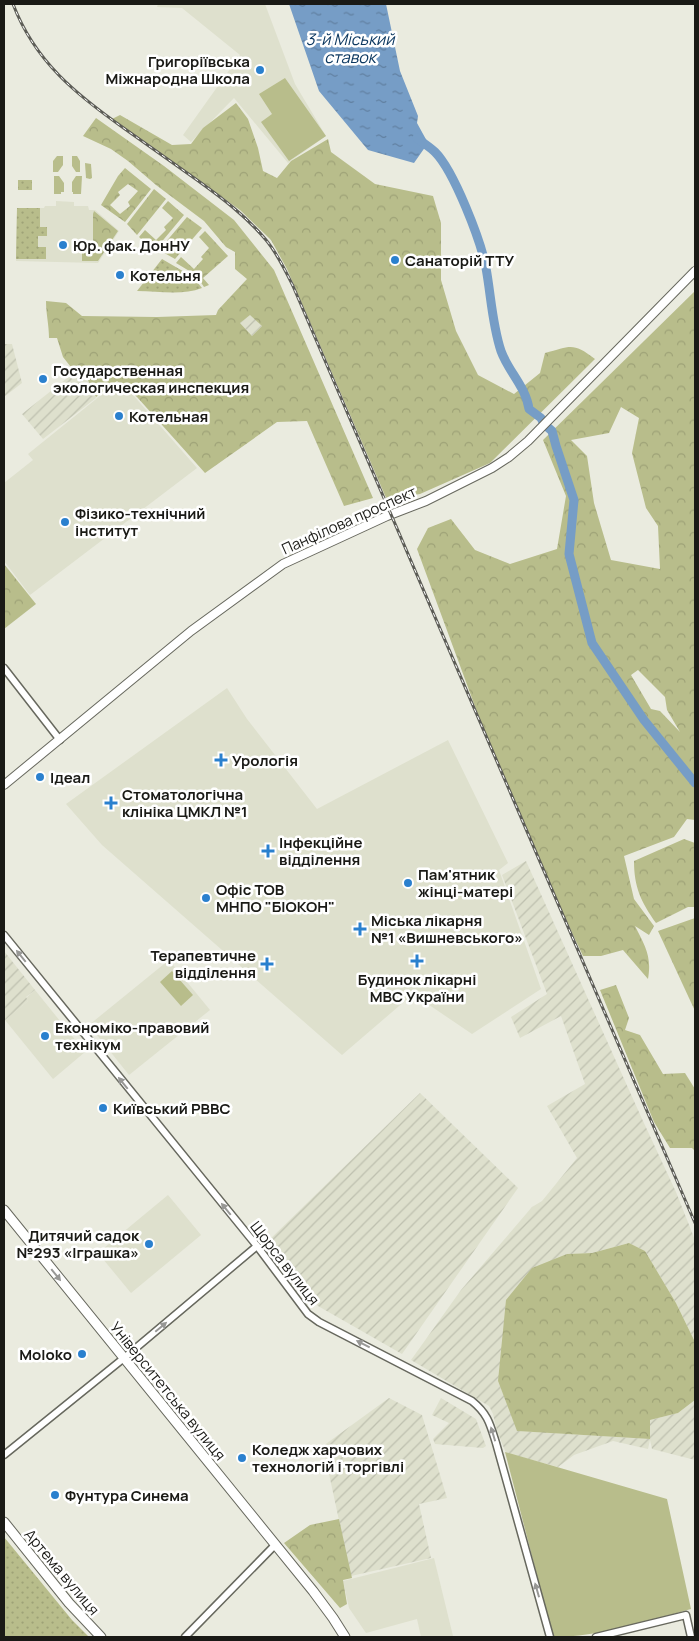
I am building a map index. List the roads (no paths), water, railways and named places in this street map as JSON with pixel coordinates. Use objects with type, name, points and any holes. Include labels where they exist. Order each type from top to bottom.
[{"type":"main road","name":"Панфілова проспект","points":[[4,785],[191,631],[283,564],[426,500],[509,458],[695,271]]},
{"type":"main road","name":"Університетська вулиця","points":[[4,1210],[275,1545],[333,1618],[345,1637]]},
{"type":"main road","name":"Артема вулиця","points":[[4,1522],[69,1603],[101,1637]]},
{"type":"street","points":[[4,668],[60,740]]},
{"type":"street","name":"Щорса вулиця","points":[[4,935],[257,1246],[308,1314],[472,1401],[482,1409],[488,1418],[496,1443],[550,1637]]},
{"type":"street","points":[[4,1454],[124,1358],[257,1246]]},
{"type":"street","points":[[185,1637],[275,1545]]},
{"type":"street","points":[[596,1637],[686,1615],[691,1637]]},
{"type":"water","name":"3-й Міський ставок","points":[[289,4],[386,4],[400,71],[418,116],[417,123],[428,143],[414,163],[368,150],[319,91]]},
{"type":"waterway","points":[[417,138],[433,150],[442,161],[466,207],[486,268],[492,310],[501,351],[521,386],[529,409],[541,418],[544,424],[552,431],[574,500],[569,554],[592,643],[644,720],[695,783]]},
{"type":"railway","points":[[13,4],[22,25],[33,43],[59,76],[107,116],[233,208],[266,240],[281,262],[293,286],[695,1223]]},
{"type":"place","name":"Григоріївська Міжнародна Школа","points":[[260,70]]},
{"type":"place","name":"Юр. фак. ДонНУ","points":[[63,245]]},
{"type":"place","name":"Санаторій ТТУ","points":[[395,260]]},
{"type":"place","name":"Котельня","points":[[120,275]]},
{"type":"place","name":"Государственная экологическая инспекция","points":[[43,379]]},
{"type":"place","name":"Котельная","points":[[119,416]]},
{"type":"place","name":"Фізико-технічний інститут","points":[[65,522]]},
{"type":"place","name":"Урологія","points":[[221,760]]},
{"type":"place","name":"Ідеал","points":[[40,777]]},
{"type":"place","name":"Стоматологічна клініка ЦМКЛ №1","points":[[111,803]]},
{"type":"place","name":"Інфекційне відділення","points":[[268,851]]},
{"type":"place","name":"Пам'ятник жінці-матері","points":[[408,883]]},
{"type":"place","name":"Офіс ТОВ МНПО \"БІОКОН\"","points":[[206,898]]},
{"type":"place","name":"Міська лікарня №1 «Вишневського»","points":[[360,929]]},
{"type":"place","name":"Будинок лікарні МВС України","points":[[417,961]]},
{"type":"place","name":"Терапевтичне відділення","points":[[267,964]]},
{"type":"place","name":"Економіко-правовий технікум","points":[[45,1036]]},
{"type":"place","name":"Київський РВВС","points":[[103,1108]]},
{"type":"place","name":"Дитячий садок №293 «Іграшка»","points":[[149,1244]]},
{"type":"place","name":"Moloko","points":[[82,1354]]},
{"type":"place","name":"Коледж харчових технологій і торгівлі","points":[[242,1458]]},
{"type":"place","name":"Фунтура Синема","points":[[55,1495]]}]
